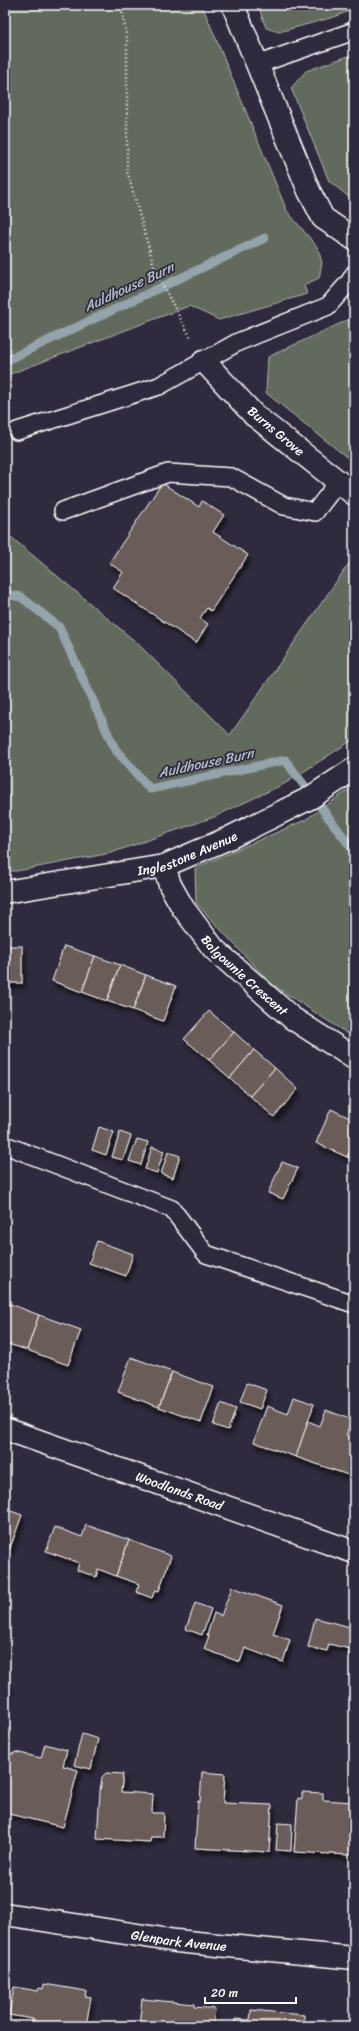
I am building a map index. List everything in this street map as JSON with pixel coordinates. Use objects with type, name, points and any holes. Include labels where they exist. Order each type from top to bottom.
[{"type":"street","points":[[233,5],[298,168],[324,218],[354,239]]},
{"type":"street","name":"Burns Grove","points":[[204,361],[254,414],[346,487]]},
{"type":"street","name":"Inglestone Avenue","points":[[5,892],[164,866],[229,838],[310,798],[354,769]]},
{"type":"street","name":"Balgownie Crescent","points":[[164,866],[170,885],[183,908],[214,949],[292,1018],[354,1058]]},
{"type":"street","name":"Woodlands Road","points":[[5,1428],[354,1552]]},
{"type":"street","name":"Glenpark Avenue","points":[[5,1914],[176,1941],[354,1958]]},
{"type":"lane","points":[[256,65],[354,31]]},
{"type":"lane","points":[[17,430],[159,386],[238,342],[328,306],[350,281],[354,274]]},
{"type":"lane","points":[[63,511],[168,473],[231,477],[284,506],[315,512],[346,487]]},
{"type":"lane","points":[[5,1145],[172,1209],[206,1254],[354,1304]]},
{"type":"path","points":[[121,5],[127,39],[127,171],[156,273],[204,361]]},
{"type":"green space","points":[[5,5],[202,5],[287,211],[318,248],[322,263],[319,278],[304,285],[307,294],[219,320],[189,306],[5,376]]},
{"type":"green space","points":[[258,5],[354,5],[354,9],[334,17],[279,32],[266,28]]},
{"type":"green space","points":[[354,54],[354,201],[329,181],[291,88],[306,71]]},
{"type":"green space","points":[[354,317],[354,463],[266,393],[268,357]]},
{"type":"green space","points":[[5,532],[137,643],[230,735],[354,556],[354,739],[286,783],[214,817],[111,853],[17,871],[5,871]]},
{"type":"green space","points":[[354,786],[354,1038],[270,983],[196,903],[195,868],[305,820]]},
{"type":"building","points":[[162,483],[199,507],[202,501],[224,515],[213,532],[248,555],[211,611],[207,608],[200,618],[208,624],[196,643],[113,588],[123,572],[109,563]]},
{"type":"building","points":[[5,946],[22,946],[22,983],[5,983]]},
{"type":"building","points":[[64,946],[95,956],[82,992],[52,981]]},
{"type":"building","points":[[95,956],[120,965],[107,1001],[82,992]]},
{"type":"building","points":[[120,965],[146,975],[133,1010],[107,1001]]},
{"type":"building","points":[[146,975],[176,986],[163,1021],[133,1010]]},
{"type":"building","points":[[209,1011],[234,1032],[209,1060],[184,1039]]},
{"type":"building","points":[[234,1032],[254,1050],[230,1078],[209,1060]]},
{"type":"building","points":[[254,1050],[275,1068],[250,1096],[230,1078]]},
{"type":"building","points":[[275,1068],[298,1089],[274,1117],[250,1096]]},
{"type":"building","points":[[331,1109],[354,1120],[354,1142],[347,1157],[316,1143]]},
{"type":"building","points":[[99,1127],[114,1132],[106,1155],[92,1150]]},
{"type":"building","points":[[120,1132],[131,1136],[123,1160],[112,1157]]},
{"type":"building","points":[[137,1139],[148,1142],[141,1165],[129,1161]]},
{"type":"building","points":[[354,1142],[354,1160],[347,1157]]},
{"type":"building","points":[[152,1147],[164,1151],[157,1173],[145,1169]]},
{"type":"building","points":[[168,1152],[180,1156],[173,1178],[161,1174]]},
{"type":"building","points":[[282,1162],[298,1168],[283,1199],[268,1193]]},
{"type":"building","points":[[97,1241],[133,1254],[126,1276],[89,1263]]},
{"type":"building","points":[[5,1302],[39,1315],[27,1350],[5,1343]]},
{"type":"building","points":[[39,1315],[81,1330],[68,1365],[27,1350]]},
{"type":"building","points":[[131,1357],[172,1372],[159,1407],[118,1392]]},
{"type":"building","points":[[172,1372],[214,1387],[201,1422],[159,1407]]},
{"type":"building","points":[[247,1383],[267,1390],[260,1409],[240,1402]]},
{"type":"building","points":[[294,1397],[314,1404],[296,1457],[254,1442],[267,1406],[288,1414]]},
{"type":"building","points":[[221,1403],[236,1409],[228,1430],[213,1425]]},
{"type":"building","points":[[326,1410],[352,1420],[346,1435],[354,1437],[354,1477],[296,1457],[308,1421],[320,1426]]},
{"type":"building","points":[[5,1509],[22,1515],[9,1551],[5,1550]]},
{"type":"building","points":[[86,1525],[129,1540],[116,1576],[98,1569],[96,1577],[77,1570],[79,1563],[46,1551],[55,1527],[82,1537]]},
{"type":"building","points":[[129,1540],[171,1556],[159,1591],[155,1590],[152,1598],[136,1592],[139,1584],[116,1576]]},
{"type":"building","points":[[232,1587],[283,1605],[273,1634],[290,1640],[283,1662],[245,1648],[240,1662],[204,1649],[209,1636],[207,1635],[214,1613],[221,1616]]},
{"type":"building","points":[[195,1603],[211,1609],[202,1635],[186,1629]]},
{"type":"building","points":[[315,1618],[354,1628],[354,1657],[348,1656],[350,1649],[329,1644],[327,1651],[308,1647]]},
{"type":"building","points":[[5,1684],[10,1686],[5,1702]]},
{"type":"building","points":[[82,1734],[98,1739],[91,1769],[74,1765]]},
{"type":"building","points":[[45,1744],[67,1750],[63,1766],[78,1770],[63,1827],[5,1813],[5,1761],[7,1753],[14,1754],[15,1752],[41,1758]]},
{"type":"building","points":[[202,1772],[225,1774],[223,1803],[272,1805],[269,1852],[195,1848],[198,1801],[200,1802]]},
{"type":"building","points":[[106,1773],[123,1774],[121,1792],[153,1794],[152,1813],[164,1813],[163,1837],[151,1837],[150,1842],[97,1839],[100,1791],[102,1777]]},
{"type":"building","points":[[302,1792],[323,1793],[323,1800],[353,1802],[354,1825],[351,1824],[350,1840],[354,1844],[354,1851],[349,1855],[294,1852],[298,1798],[302,1799]]},
{"type":"building","points":[[278,1823],[292,1824],[291,1851],[276,1850]]},
{"type":"building","points":[[44,1984],[86,1991],[85,1996],[91,1997],[86,2026],[32,2026],[33,2019],[9,2015],[14,1987],[38,1991],[39,1988],[43,1989]]},
{"type":"building","points":[[142,1999],[194,2004],[194,2007],[215,2009],[213,2026],[139,2026]]},
{"type":"building","points":[[251,2010],[304,2015],[304,2022],[320,2023],[320,2026],[234,2026],[235,2019],[250,2020]]},
{"type":"waterway","name":"Auldhouse Burn","points":[[5,361],[265,238]]},
{"type":"waterway","name":"Auldhouse Burn","points":[[5,594],[21,597],[59,627],[115,749],[150,789],[285,760],[354,851]]}]
